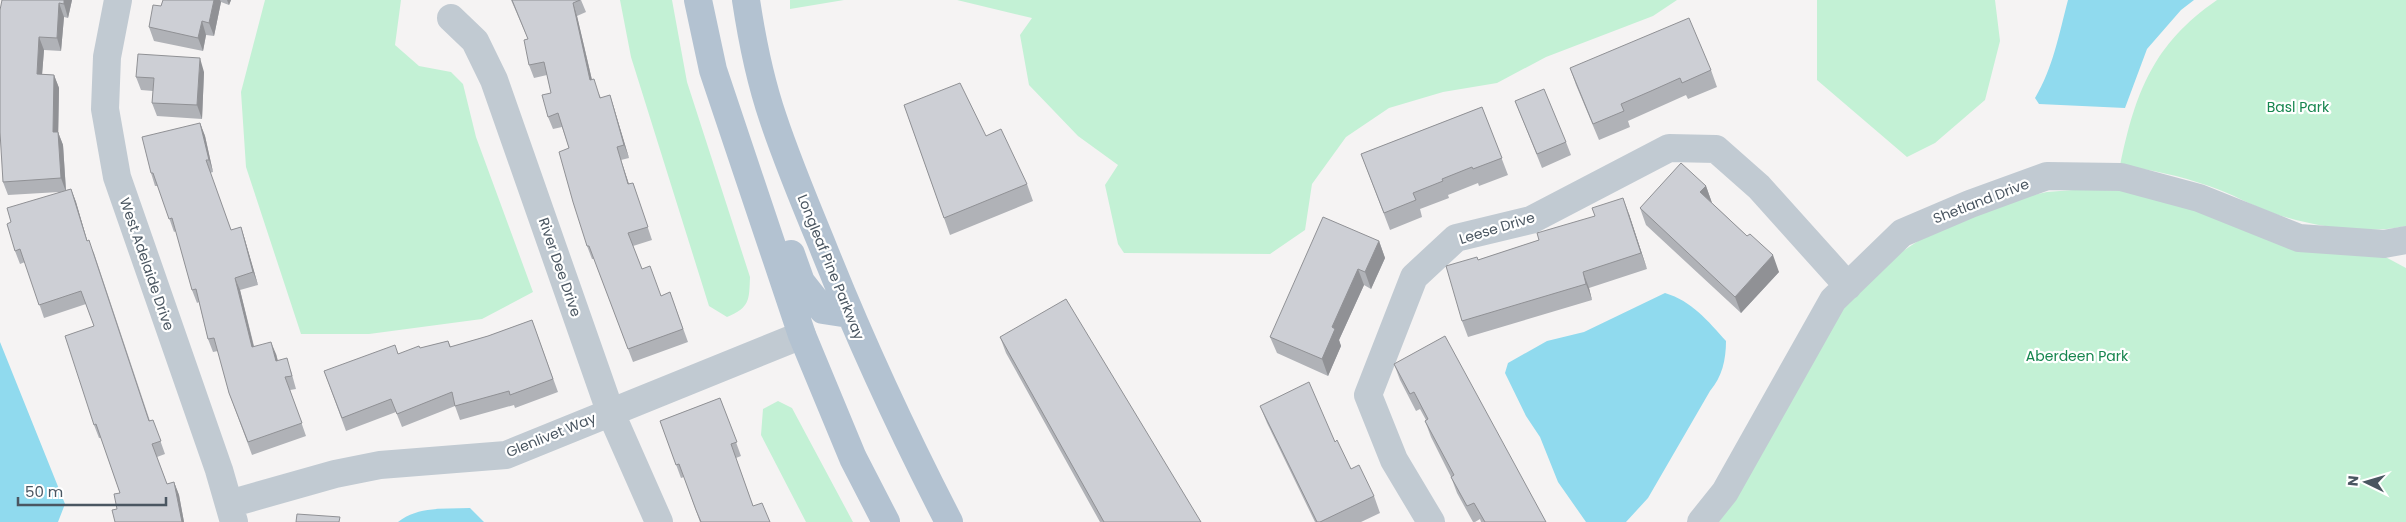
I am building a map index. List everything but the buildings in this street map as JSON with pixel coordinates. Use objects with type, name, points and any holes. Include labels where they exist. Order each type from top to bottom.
[{"type":"main road","points":[[698,0],[713,70],[802,335],[853,458],[886,522]]},
{"type":"main road","name":"Longleaf Pine Parkway","points":[[746,0],[754,48],[773,118],[849,314],[904,435],[949,522]]},
{"type":"main road","points":[[713,70],[731,74],[765,182],[801,282],[823,310],[849,314]]},
{"type":"street","name":"West Adelaide Drive","points":[[118,0],[107,57],[105,109],[117,177],[232,513]]},
{"type":"street","name":"River Dee Drive","points":[[451,18],[475,41],[494,80],[610,412],[659,522]]},
{"type":"street","name":"Leese Drive","points":[[1431,522],[1394,460],[1368,395],[1414,277],[1456,238],[1531,220],[1669,148],[1716,149],[1759,187],[1848,286]]},
{"type":"street","name":"Shetland Drive","points":[[1701,522],[1725,492],[1833,300],[1902,233],[1970,204],[2046,176],[2121,177],[2199,198],[2299,238],[2384,244],[2406,240]]},
{"type":"street","name":"Glenlivet Way","points":[[232,513],[335,474],[371,467],[506,455],[802,335]]},
{"type":"green space","points":[[265,0],[401,0],[395,45],[419,66],[451,72],[463,84],[476,137],[533,292],[482,319],[369,334],[301,334],[246,167],[241,92]]},
{"type":"green space","points":[[620,0],[672,0],[687,82],[750,277],[747,302],[740,310],[727,317],[709,306],[631,57]]},
{"type":"green space","points":[[790,0],[844,0],[790,9]]},
{"type":"green space","points":[[957,0],[1677,0],[1653,16],[1546,57],[1497,83],[1443,92],[1389,108],[1346,137],[1312,184],[1305,230],[1270,254],[1124,253],[1118,244],[1105,185],[1118,165],[1078,136],[1029,85],[1020,35],[1032,18]]},
{"type":"green space","points":[[1817,0],[1995,0],[2000,41],[1985,100],[1935,143],[1907,157],[1817,80]]},
{"type":"green space","name":"Basl Park","points":[[2217,0],[2406,0],[2406,226],[2390,229],[2357,230],[2307,223],[2275,214],[2198,182],[2154,171],[2120,166],[2132,115],[2150,72],[2177,34]]},
{"type":"green space","name":"Aberdeen Park","points":[[2086,189],[2124,191],[2378,253],[2406,268],[2406,522],[1715,522],[1835,317],[1894,257],[1924,237],[1999,202],[2047,192]]},
{"type":"green space","points":[[778,401],[792,408],[853,522],[806,522],[761,435],[763,409]]},
{"type":"water","points":[[2068,0],[2194,0],[2181,10],[2147,49],[2125,108],[2039,104],[2035,98],[2051,63]]},
{"type":"water","points":[[1665,293],[1691,306],[1726,341],[1725,355],[1718,380],[1648,498],[1626,522],[1586,522],[1558,482],[1540,437],[1526,416],[1505,373],[1508,363],[1547,341],[1584,332]]},
{"type":"water","points":[[0,342],[65,504],[58,522],[0,522]]},
{"type":"water","points":[[470,508],[484,522],[398,522],[414,513],[423,511]]}]
